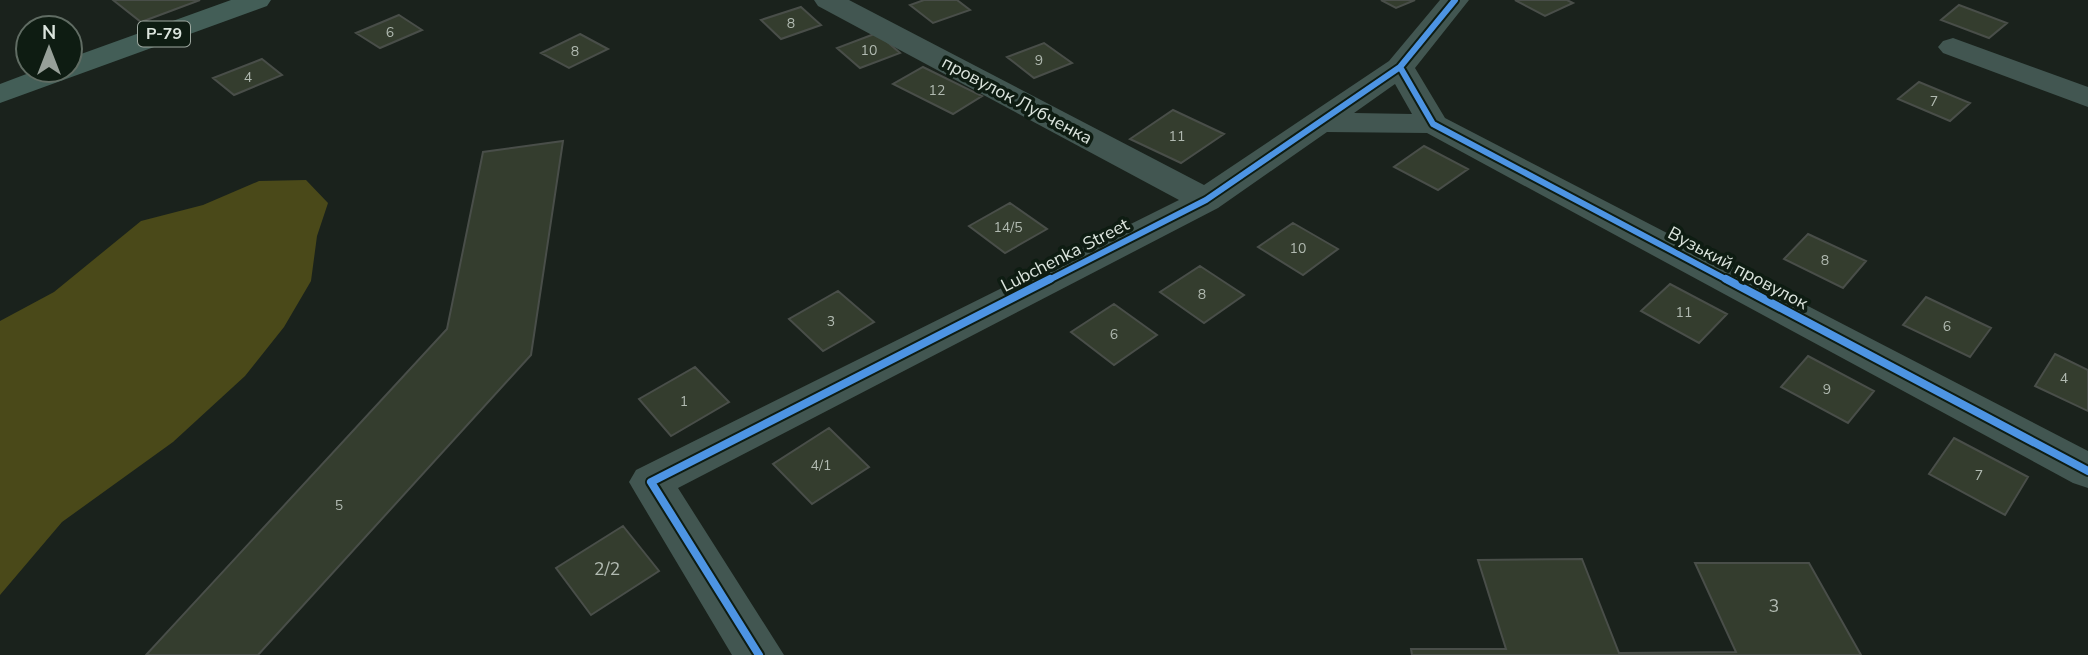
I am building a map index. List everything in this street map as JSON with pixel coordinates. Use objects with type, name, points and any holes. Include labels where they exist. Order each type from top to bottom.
[{"type":"main road","name":"Р-79","points":[[84,63],[257,0]]},
{"type":"main road","points":[[0,94],[27,84]]},
{"type":"street","name":"провулок Лубченка","points":[[828,0],[1206,200]]},
{"type":"street","name":"Lubchenka Street","points":[[759,655],[651,482],[1206,200],[1400,67],[1455,0]]},
{"type":"street","points":[[1953,47],[2088,98]]},
{"type":"street","points":[[1400,67],[1433,124]]},
{"type":"street","points":[[1321,122],[1433,124]]},
{"type":"street","name":"Вузький провулок","points":[[1433,124],[2088,471]]},
{"type":"shaded area","points":[[306,180],[328,203],[317,236],[311,281],[284,327],[245,376],[173,442],[62,522],[0,595],[0,321],[54,292],[141,221],[203,205],[259,181]]},
{"type":"building","points":[[113,0],[200,0],[141,22]]},
{"type":"building","points":[[924,0],[957,0],[970,10],[933,23],[910,5]]},
{"type":"building","points":[[1381,0],[1415,0],[1396,8]]},
{"type":"building","points":[[1515,0],[1567,0],[1573,3],[1545,16]]},
{"type":"building","points":[[1959,5],[2007,23],[1989,38],[1941,20]]},
{"type":"building","points":[[801,7],[821,25],[781,39],[761,20]]},
{"type":"building","points":[[399,15],[422,30],[380,48],[356,33]]},
{"type":"building","points":[[877,33],[900,53],[860,68],[837,48]]},
{"type":"building","points":[[580,34],[608,49],[569,68],[541,53]]},
{"type":"building","points":[[1044,43],[1072,63],[1034,78],[1007,57]]},
{"type":"building","points":[[262,59],[282,75],[234,95],[213,78]]},
{"type":"building","points":[[923,67],[982,96],[953,114],[893,84]]},
{"type":"building","points":[[1919,82],[1970,103],[1950,121],[1898,99]]},
{"type":"building","points":[[1173,110],[1224,134],[1181,163],[1130,139]]},
{"type":"building","points":[[563,141],[531,355],[258,655],[146,655],[447,329],[483,152]]},
{"type":"building","points":[[1424,146],[1468,169],[1438,190],[1394,167]]},
{"type":"building","points":[[1010,203],[1047,229],[1005,253],[969,226]]},
{"type":"building","points":[[1293,223],[1338,249],[1303,275],[1258,247]]},
{"type":"building","points":[[1808,234],[1866,261],[1843,288],[1784,259]]},
{"type":"building","points":[[1200,266],[1244,295],[1204,323],[1160,292]]},
{"type":"building","points":[[1670,284],[1727,314],[1699,343],[1641,311]]},
{"type":"building","points":[[838,291],[874,322],[823,351],[789,319]]},
{"type":"building","points":[[1926,297],[1991,328],[1970,357],[1903,325]]},
{"type":"building","points":[[1114,304],[1157,335],[1114,365],[1071,332]]},
{"type":"building","points":[[2055,354],[2088,370],[2088,411],[2035,386]]},
{"type":"building","points":[[1808,356],[1874,391],[1848,423],[1781,387]]},
{"type":"building","points":[[695,367],[729,402],[671,436],[639,399]]},
{"type":"building","points":[[829,428],[869,467],[812,504],[773,464]]},
{"type":"building","points":[[1954,438],[2028,477],[2005,515],[1929,474]]},
{"type":"building","points":[[623,526],[659,571],[591,615],[556,568]]},
{"type":"building","points":[[1582,559],[1619,653],[1736,652],[1695,563],[1809,563],[1861,655],[1412,655],[1411,649],[1506,649],[1478,560]]},
{"type":"cycle path","points":[[759,655],[651,482],[1206,200],[1400,67],[1455,0]]},
{"type":"cycle path","points":[[1400,67],[1433,124],[2088,471]]}]
